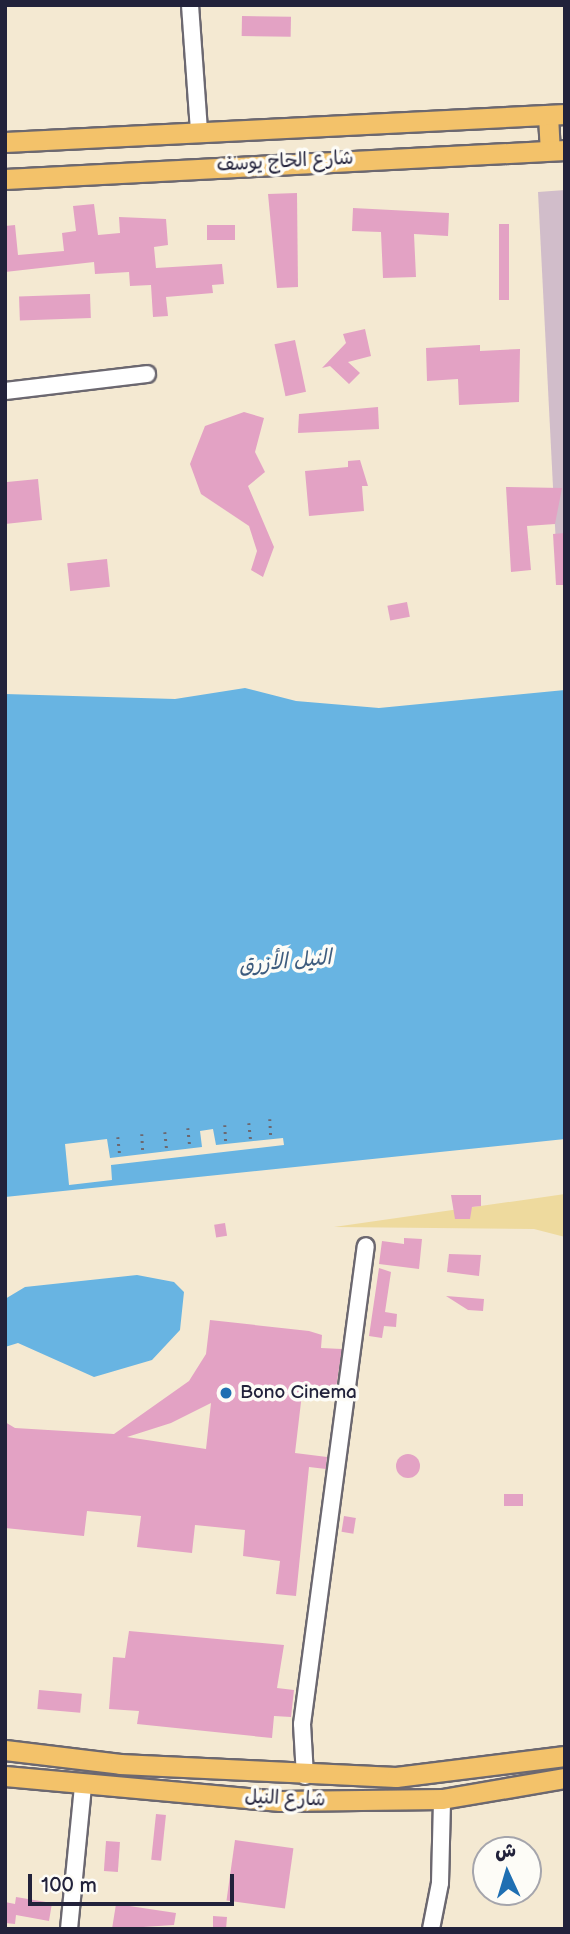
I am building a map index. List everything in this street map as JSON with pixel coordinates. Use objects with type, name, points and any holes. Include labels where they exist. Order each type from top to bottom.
[{"type":"main road","name":"شارع الحاج يوسف","points":[[5,142],[556,115]]},
{"type":"main road","points":[[556,115],[557,150]]},
{"type":"main road","name":"شارع الحاج يوسف","points":[[5,179],[557,150]]},
{"type":"main road","name":"شارع النيل","points":[[5,1750],[304,1776],[396,1777],[565,1756]]},
{"type":"main road","name":"شارع النيل","points":[[5,1776],[280,1801],[442,1799],[565,1778]]},
{"type":"street","points":[[190,5],[199,132]]},
{"type":"street","points":[[5,391],[147,374]]},
{"type":"street","points":[[304,1776],[302,1724],[366,1246]]},
{"type":"street","points":[[69,1929],[83,1785]]},
{"type":"street","points":[[431,1929],[440,1883],[442,1799]]},
{"type":"path","points":[[270,1119],[271,1139]]},
{"type":"path","points":[[249,1123],[251,1141]]},
{"type":"path","points":[[225,1125],[226,1144]]},
{"type":"path","points":[[188,1128],[190,1148]]},
{"type":"path","points":[[166,1132],[167,1151]]},
{"type":"path","points":[[142,1134],[143,1154]]},
{"type":"path","points":[[118,1136],[120,1157]]},
{"type":"shaded area","points":[[565,190],[565,583],[558,585],[538,192]]},
{"type":"sand","points":[[565,1194],[565,1237],[534,1229],[334,1227]]},
{"type":"water","name":"النيل الأزرق","points":[[245,688],[296,701],[379,708],[565,690],[565,1139],[5,1197],[5,694],[175,699]]},
{"type":"water","points":[[137,1275],[174,1282],[184,1292],[180,1330],[152,1360],[94,1377],[18,1343],[5,1347],[5,1299],[25,1287]]},
{"type":"pier","points":[[213,1129],[216,1145],[283,1138],[284,1145],[111,1165],[112,1180],[69,1185],[65,1144],[107,1139],[110,1158],[202,1147],[200,1131]]},
{"type":"building","points":[[242,16],[291,17],[291,37],[242,36]]},
{"type":"building","points":[[297,193],[298,287],[277,288],[268,194]]},
{"type":"building","points":[[94,204],[98,235],[120,233],[119,217],[166,219],[168,245],[154,247],[156,268],[222,264],[224,284],[212,285],[213,293],[166,297],[168,316],[153,317],[151,285],[130,286],[129,272],[95,274],[94,262],[5,272],[5,226],[15,225],[18,255],[64,251],[62,233],[76,231],[73,206]]},
{"type":"building","points":[[353,208],[449,213],[448,236],[414,234],[416,277],[383,278],[381,232],[352,231]]},
{"type":"building","points":[[499,224],[509,224],[509,300],[499,300]]},
{"type":"building","points":[[207,225],[235,225],[235,240],[207,240]]},
{"type":"building","points":[[90,294],[91,318],[20,320],[19,296]]},
{"type":"building","points":[[365,329],[371,356],[348,362],[360,373],[349,384],[330,366],[322,368],[346,343],[343,334]]},
{"type":"building","points":[[295,340],[306,392],[285,396],[274,344]]},
{"type":"building","points":[[480,345],[480,351],[520,349],[519,402],[459,405],[458,379],[427,381],[426,348]]},
{"type":"building","points":[[378,407],[379,429],[298,433],[299,414]]},
{"type":"building","points":[[244,412],[264,418],[255,452],[265,472],[248,486],[274,547],[263,577],[251,570],[257,551],[249,526],[201,494],[190,464],[205,426]]},
{"type":"building","points":[[360,460],[368,486],[362,486],[364,511],[309,516],[305,471],[348,467],[348,461]]},
{"type":"building","points":[[38,479],[42,520],[5,524],[7,482]]},
{"type":"building","points":[[506,487],[562,488],[555,524],[527,526],[531,570],[511,572]]},
{"type":"building","points":[[565,533],[565,585],[556,585],[553,534]]},
{"type":"building","points":[[107,559],[110,587],[70,591],[67,563]]},
{"type":"building","points":[[407,602],[410,617],[390,621],[387,606]]},
{"type":"building","points":[[451,1195],[481,1195],[481,1206],[472,1207],[470,1219],[455,1219]]},
{"type":"building","points":[[225,1223],[227,1236],[216,1238],[214,1225]]},
{"type":"building","points":[[404,1238],[422,1239],[419,1269],[379,1264],[382,1241],[404,1244]]},
{"type":"building","points":[[449,1254],[481,1255],[479,1276],[447,1272]]},
{"type":"building","points":[[379,1268],[391,1272],[385,1312],[397,1314],[396,1327],[384,1326],[382,1338],[369,1336]]},
{"type":"building","points":[[446,1296],[484,1299],[483,1311],[468,1310]]},
{"type":"building","points":[[210,1320],[309,1331],[322,1335],[321,1348],[342,1349],[336,1388],[303,1385],[295,1453],[327,1457],[326,1469],[309,1467],[296,1596],[276,1594],[280,1561],[243,1556],[245,1530],[195,1525],[192,1553],[137,1547],[141,1516],[87,1511],[84,1536],[5,1528],[5,1422],[15,1428],[114,1434],[189,1381],[206,1354]],"holes":[[[211,1403],[206,1449],[127,1437],[171,1423]]]},
{"type":"building","points":[[408,1454],[419,1461],[420,1466],[413,1477],[408,1478],[397,1471],[396,1466],[403,1455]]},
{"type":"building","points":[[504,1494],[523,1494],[523,1506],[504,1506]]},
{"type":"building","points":[[344,1516],[356,1518],[353,1534],[341,1532]]},
{"type":"building","points":[[129,1631],[284,1645],[277,1688],[294,1690],[291,1717],[274,1716],[272,1738],[137,1724],[139,1711],[109,1709],[113,1657],[125,1658]]},
{"type":"building","points":[[39,1690],[82,1694],[80,1713],[37,1709]]},
{"type":"building","points":[[156,1814],[166,1815],[161,1861],[151,1860]]},
{"type":"building","points":[[235,1840],[293,1848],[285,1909],[227,1900]]},
{"type":"building","points":[[106,1841],[120,1842],[118,1872],[104,1871]]},
{"type":"building","points":[[16,1897],[52,1903],[49,1921],[16,1915],[15,1924],[5,1923],[5,1902],[15,1904]]},
{"type":"building","points":[[116,1904],[176,1913],[174,1925],[112,1929]]},
{"type":"building","points":[[213,1916],[227,1917],[226,1929],[213,1929]]},
{"type":"place","name":"Bono Cinema","points":[[226,1393]]}]
